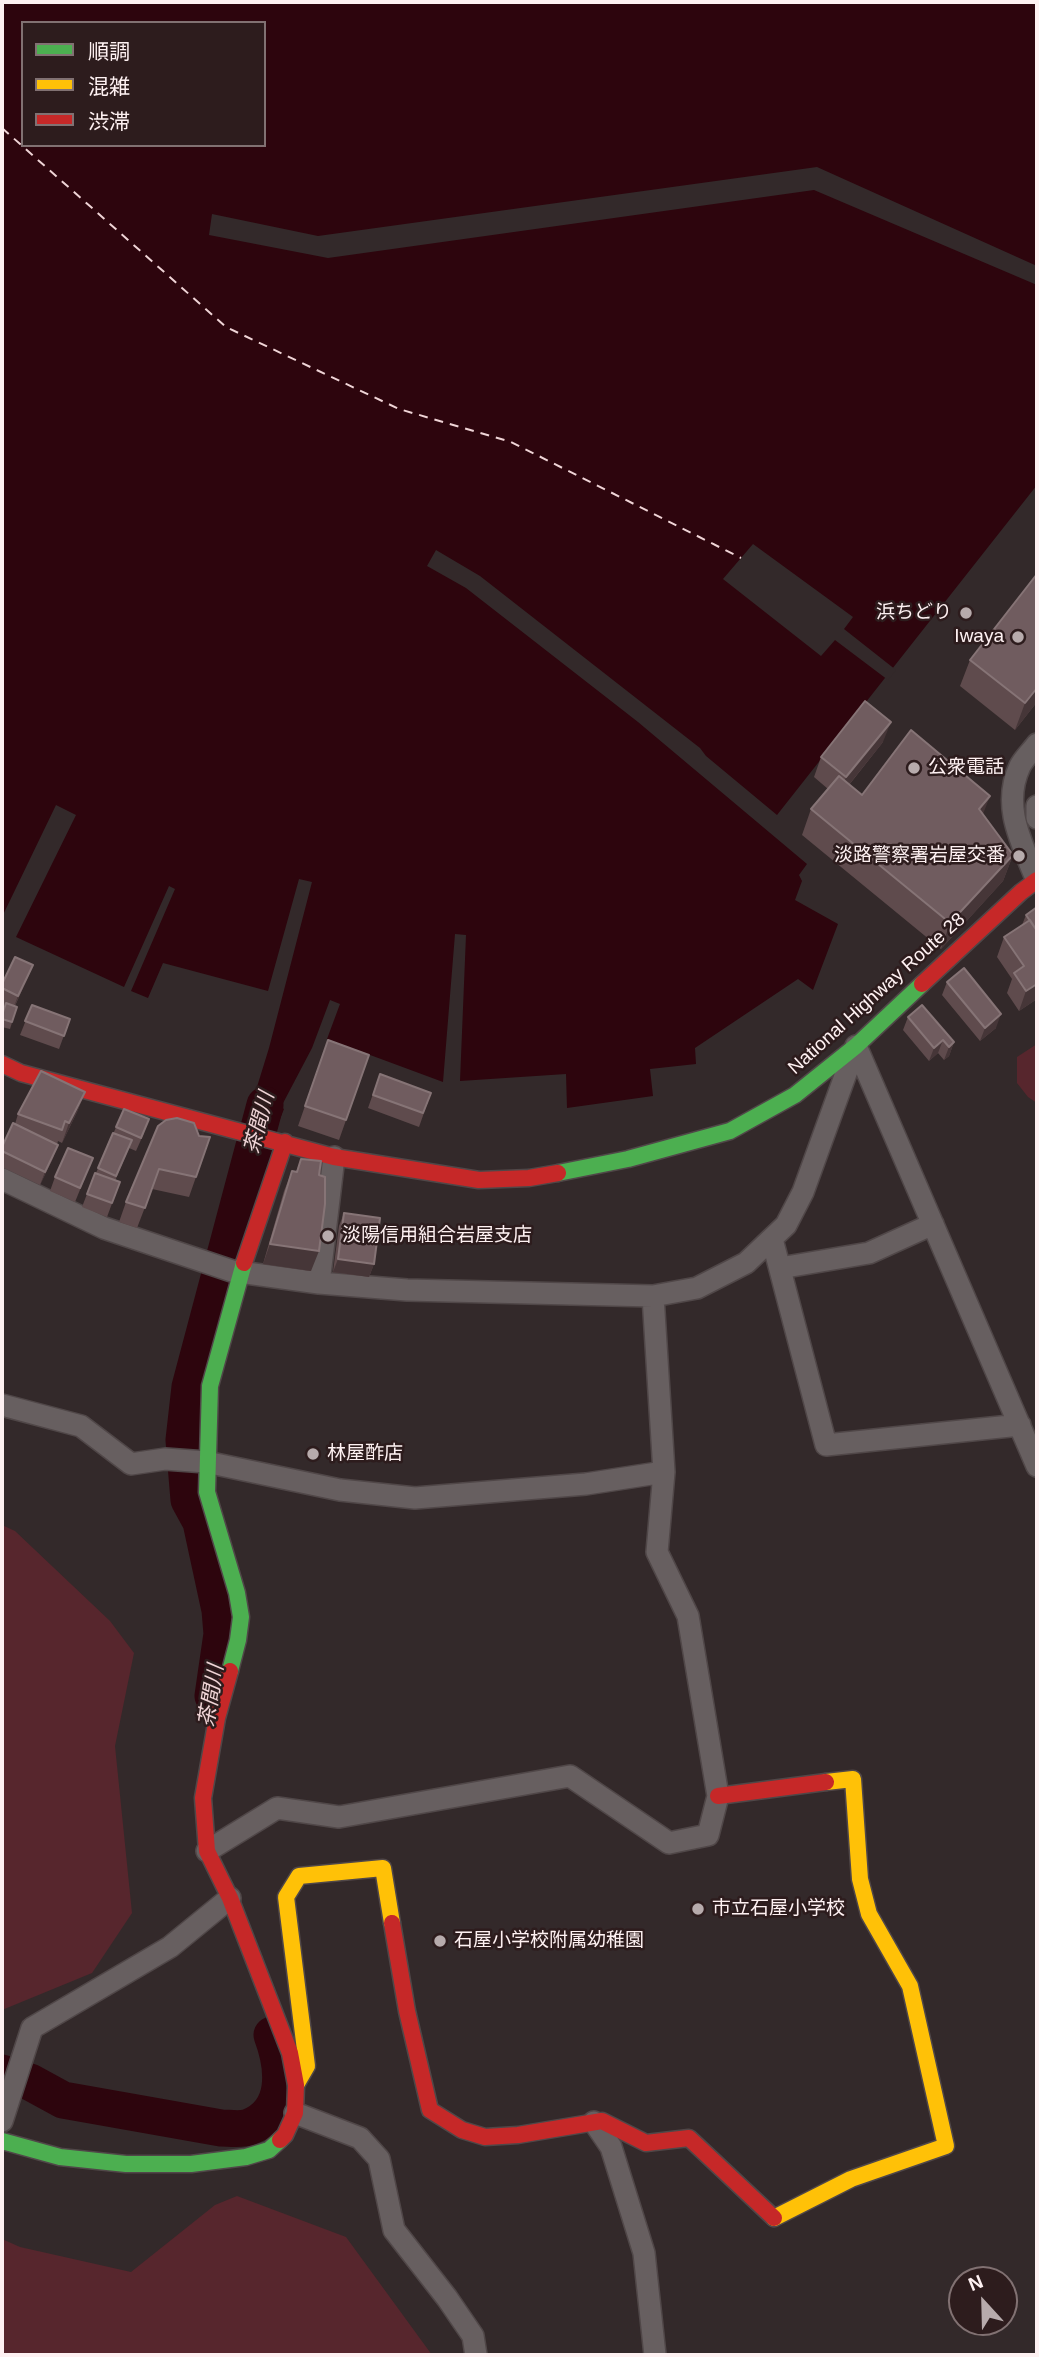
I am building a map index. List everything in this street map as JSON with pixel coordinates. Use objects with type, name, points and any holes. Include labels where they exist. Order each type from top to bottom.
[{"type":"main road","name":"National Highway Route 28","points":[[2,1064],[21,1073],[279,1140],[334,1157],[479,1180],[529,1178],[628,1159],[730,1131],[795,1096],[856,1046],[1037,880]]},
{"type":"main road","points":[[2,2141],[60,2157],[126,2164],[191,2164],[246,2157],[269,2150],[285,2135],[295,2113],[296,2085],[290,2053],[230,1898],[206,1850],[203,1798],[217,1718],[241,1617],[201,1461],[209,1386],[236,1272],[279,1140]]},
{"type":"main road","points":[[296,2085],[307,2066],[286,1897],[299,1877],[383,1868],[407,2011],[430,2110],[462,2130],[485,2137],[518,2135],[602,2121],[646,2143],[689,2138],[774,2218],[851,2179],[946,2146],[910,1986],[869,1914],[860,1879],[853,1779],[718,1796]]},
{"type":"street","points":[[1037,744],[1021,765],[1012,795],[1013,820],[1037,880]]},
{"type":"street","points":[[1037,806],[1037,818]]},
{"type":"street","points":[[856,1046],[1037,1466]]},
{"type":"street","points":[[2,1179],[104,1228],[236,1272],[319,1283],[407,1290],[653,1296],[697,1287],[746,1264],[786,1225],[803,1192],[856,1046]]},
{"type":"street","points":[[319,1283],[334,1157]]},
{"type":"street","points":[[780,1268],[869,1253],[933,1224]]},
{"type":"street","points":[[772,1239],[825,1445],[1020,1425]]},
{"type":"street","points":[[206,1850],[277,1808],[339,1817],[570,1776],[669,1843],[708,1835],[718,1796],[688,1616],[657,1552],[663,1472],[653,1296]]},
{"type":"street","points":[[2,1405],[81,1426],[131,1464],[165,1459],[201,1461],[340,1489],[415,1498],[586,1484],[663,1472]]},
{"type":"street","points":[[2,2121],[32,2028],[170,1947],[230,1898]]},
{"type":"street","points":[[295,2113],[360,2138],[379,2159],[394,2230],[447,2298],[472,2336],[476,2355]]},
{"type":"street","points":[[594,2122],[611,2147],[645,2253],[655,2355]]},
{"type":"shaded area","points":[[2,2],[1037,2],[1037,485],[777,815],[700,748],[480,576],[436,550],[427,566],[466,588],[638,722],[807,864],[799,875],[802,881],[795,900],[838,924],[813,990],[798,979],[695,1048],[696,1064],[650,1069],[653,1096],[567,1108],[566,1074],[460,1081],[466,935],[455,934],[443,1082],[327,1039],[340,1004],[330,1000],[312,1048],[281,1107],[284,1109],[278,1124],[248,1116],[269,1048],[312,882],[299,879],[268,991],[163,963],[148,998],[131,991],[175,889],[169,886],[124,987],[16,937],[76,815],[56,805],[2,917]]},
{"type":"shaded area","points":[[1037,1044],[1037,1103],[1028,1097],[1017,1083],[1017,1057]]},
{"type":"shaded area","points":[[2,1525],[15,1531],[110,1621],[134,1653],[115,1746],[132,1913],[92,1973],[2,2010]]},
{"type":"shaded area","points":[[237,2196],[346,2237],[432,2355],[2,2355],[2,2239],[20,2247],[131,2272],[215,2205]]},
{"type":"pier","points":[[817,167],[1037,266],[1037,285],[814,190],[328,258],[209,235],[212,214],[318,236]]},
{"type":"pier","points":[[753,544],[853,617],[844,629],[896,670],[888,680],[835,640],[821,656],[723,579]]},
{"type":"building","name":"Iwaya","points":[[1037,574],[1037,688],[1025,703],[970,660]]},
{"type":"building","points":[[865,701],[891,722],[846,777],[821,757]]},
{"type":"building","points":[[911,730],[990,796],[979,809],[1013,855],[950,923],[811,809],[839,776],[862,795]]},
{"type":"building","points":[[1037,907],[1037,931],[1026,915]]},
{"type":"building","points":[[1030,920],[1037,931],[1037,984],[1026,991],[1014,973],[1024,966],[1004,937]]},
{"type":"building","points":[[15,957],[33,965],[18,996],[2,988]]},
{"type":"building","points":[[964,968],[1001,1014],[985,1028],[947,982]]},
{"type":"building","points":[[6,1003],[17,1007],[12,1022],[2,1019]]},
{"type":"building","points":[[32,1005],[70,1019],[64,1036],[25,1021]]},
{"type":"building","points":[[922,1005],[954,1042],[949,1047],[943,1040],[934,1048],[908,1017]]},
{"type":"building","points":[[328,1040],[369,1055],[346,1120],[305,1106]]},
{"type":"building","points":[[41,1071],[85,1092],[69,1123],[65,1121],[62,1130],[18,1114]]},
{"type":"building","points":[[380,1074],[431,1093],[423,1113],[373,1095]]},
{"type":"building","points":[[124,1109],[149,1119],[141,1138],[116,1127]]},
{"type":"building","points":[[177,1118],[194,1123],[199,1136],[210,1137],[196,1177],[159,1169],[145,1208],[126,1202],[158,1126],[166,1120]]},
{"type":"building","points":[[13,1123],[58,1145],[45,1172],[2,1151]]},
{"type":"building","points":[[113,1133],[132,1140],[116,1176],[98,1168]]},
{"type":"building","points":[[68,1148],[93,1158],[80,1188],[55,1177]]},
{"type":"building","points":[[301,1159],[321,1161],[319,1175],[325,1177],[325,1204],[319,1251],[270,1244],[292,1171],[297,1172]]},
{"type":"building","points":[[95,1173],[120,1182],[112,1203],[87,1194]]},
{"type":"building","points":[[344,1213],[380,1218],[374,1264],[338,1259]]},
{"type":"waterway","name":"茶間川","points":[[213,1696],[222,1634],[220,1610],[201,1522],[189,1500],[184,1440],[190,1387],[265,1105]]},
{"type":"waterway","name":"茶間川","points":[[2,2073],[30,2082],[63,2100],[221,2128],[242,2128],[262,2120],[277,2100],[281,2074],[272,2035]]},
{"type":"ferry route","points":[[2,128],[21,145]]},
{"type":"ferry route","points":[[23,147],[226,327],[399,409],[511,442],[741,558]]},
{"type":"traffic: fast","points":[[558,1173],[628,1159],[730,1131],[795,1095],[856,1046],[922,984]]},
{"type":"traffic: fast","points":[[230,1671],[241,1617],[237,1593],[207,1492],[210,1386],[244,1263]]},
{"type":"traffic: fast","points":[[2,2141],[60,2157],[126,2164],[191,2164],[246,2157],[269,2150],[280,2140]]},
{"type":"traffic: slow","points":[[774,2218],[851,2179],[946,2146],[910,1986],[869,1914],[860,1879],[853,1779],[826,1782]]},
{"type":"traffic: slow","points":[[296,2085],[307,2066],[286,1897],[299,1876],[383,1868],[392,1923]]},
{"type":"traffic: jam","points":[[922,984],[1037,880]]},
{"type":"traffic: jam","points":[[2,1064],[21,1073],[334,1157],[479,1180],[529,1178],[558,1173]]},
{"type":"traffic: jam","points":[[244,1263],[285,1142]]},
{"type":"traffic: jam","points":[[230,1671],[217,1718],[203,1798],[207,1851],[230,1898],[290,2053],[296,2085],[295,2113],[280,2140]]},
{"type":"traffic: jam","points":[[718,1796],[826,1782]]},
{"type":"traffic: jam","points":[[392,1923],[407,2011],[430,2110],[462,2130],[485,2137],[518,2135],[602,2121],[646,2143],[689,2138],[774,2218]]},
{"type":"place","name":"浜ちどり","points":[[966,613]]},
{"type":"place","name":"Iwaya","points":[[1018,637]]},
{"type":"place","name":"公衆電話","points":[[914,768]]},
{"type":"place","name":"淡路警察署岩屋交番","points":[[1019,856]]},
{"type":"place","name":"淡陽信用組合岩屋支店","points":[[328,1236]]},
{"type":"place","name":"林屋酢店","points":[[313,1454]]},
{"type":"place","name":"市立石屋小学校","points":[[698,1909]]},
{"type":"place","name":"石屋小学校附属幼稚園","points":[[440,1941]]}]
